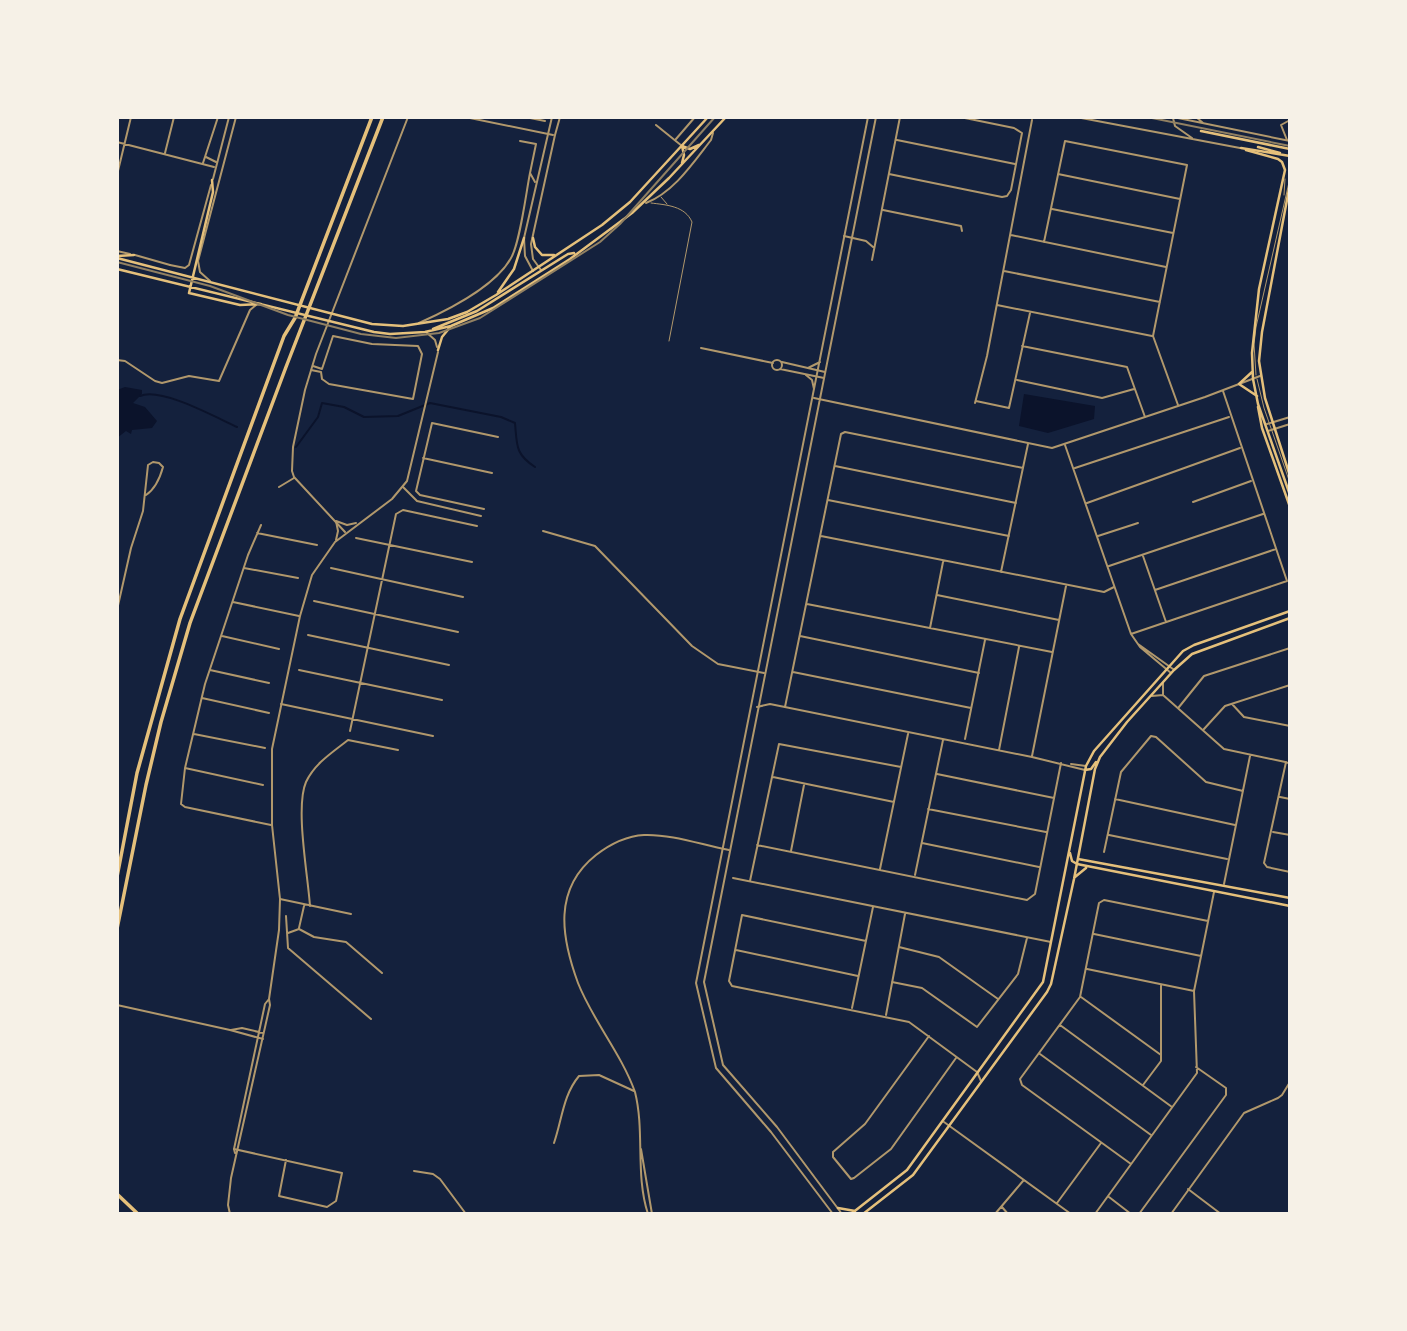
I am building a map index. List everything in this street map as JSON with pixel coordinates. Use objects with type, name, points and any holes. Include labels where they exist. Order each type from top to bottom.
[{"type":"highway","points":[[117,877],[137,773],[184,607],[284,336],[295,318],[372,117]]},
{"type":"highway","points":[[117,929],[146,785],[190,622],[383,117]]},
{"type":"highway","points":[[117,1194],[138,1214]]},
{"type":"main road","points":[[117,257],[346,319],[389,326],[415,325],[459,316],[533,271],[602,225],[631,202],[708,117]]},
{"type":"main road","points":[[117,269],[343,325],[390,334],[425,332],[452,326],[493,308],[578,253],[646,203],[726,117]]},
{"type":"main road","points":[[1201,131],[1290,149]]},
{"type":"main road","points":[[682,146],[690,149],[703,142]]},
{"type":"main road","points":[[681,165],[684,155],[682,146]]},
{"type":"main road","points":[[1258,147],[1290,156]]},
{"type":"main road","points":[[1241,148],[1290,156]]},
{"type":"main road","points":[[1241,148],[1278,159],[1283,162],[1285,170],[1259,289],[1254,326],[1253,371],[1258,404],[1290,495]]},
{"type":"main road","points":[[212,180],[213,192],[189,293],[240,305],[266,304]]},
{"type":"main road","points":[[1290,184],[1259,361],[1272,423],[1290,475]]},
{"type":"main road","points":[[496,295],[514,269],[524,238]]},
{"type":"main road","points":[[533,238],[535,247],[542,254],[557,254]]},
{"type":"main road","points":[[431,331],[477,311],[568,254],[578,253]]},
{"type":"main road","points":[[117,257],[134,255]]},
{"type":"main road","points":[[438,350],[442,337],[452,326]]},
{"type":"main road","points":[[1253,371],[1239,384],[1257,396]]},
{"type":"main road","points":[[1258,404],[1257,412],[1290,508]]},
{"type":"main road","points":[[838,1208],[853,1212],[907,1170],[1040,987],[1086,768],[1094,751],[1183,651],[1290,611]]},
{"type":"main road","points":[[1086,768],[1091,769],[1127,722],[1192,654],[1290,618]]},
{"type":"main road","points":[[863,1214],[913,1175],[1051,984],[1095,769],[1100,757]]},
{"type":"main road","points":[[1080,846],[1083,856],[1090,861]]},
{"type":"main road","points":[[1066,873],[1072,860],[1070,850]]},
{"type":"main road","points":[[1072,860],[1090,861],[1290,898]]},
{"type":"main road","points":[[1072,860],[1089,867],[1290,906]]},
{"type":"main road","points":[[1074,878],[1089,867]]},
{"type":"street","points":[[117,175],[131,117]]},
{"type":"street","points":[[164,154],[174,117]]},
{"type":"street","points":[[203,164],[218,117]]},
{"type":"street","points":[[117,251],[185,268],[195,247],[229,117]]},
{"type":"street","points":[[211,281],[200,272],[198,265],[236,117]]},
{"type":"street","points":[[345,532],[294,477],[291,464],[293,447],[312,368],[408,117]]},
{"type":"street","points":[[465,117],[555,135]]},
{"type":"street","points":[[525,117],[545,121]]},
{"type":"street","points":[[536,275],[525,257],[524,238],[552,117]]},
{"type":"street","points":[[541,271],[532,255],[533,238],[561,117]]},
{"type":"street","points":[[675,140],[695,117]]},
{"type":"street","points":[[833,1214],[715,1064],[696,983],[868,117]]},
{"type":"street","points":[[842,1214],[722,1061],[704,982],[876,117]]},
{"type":"street","points":[[872,260],[900,117]]},
{"type":"street","points":[[889,174],[1004,197],[1010,193],[1022,135],[1019,130],[960,117]]},
{"type":"street","points":[[1076,117],[1241,148]]},
{"type":"street","points":[[1192,139],[1175,126],[1173,117],[1289,141]]},
{"type":"street","points":[[1196,117],[1204,124]]},
{"type":"street","points":[[1030,312],[1009,408],[976,402],[1032,120]]},
{"type":"street","points":[[1289,141],[1281,125],[1290,120]]},
{"type":"street","points":[[656,125],[682,146]]},
{"type":"street","points":[[646,203],[661,195],[688,169],[712,140],[713,132]]},
{"type":"street","points":[[896,140],[1016,164]]},
{"type":"street","points":[[415,325],[461,302],[495,278],[511,259],[536,144],[520,141]]},
{"type":"street","points":[[1044,242],[1063,144],[1068,141],[1187,165],[1153,336],[1179,406]]},
{"type":"street","points":[[117,142],[216,168]]},
{"type":"street","points":[[206,156],[217,162]]},
{"type":"street","points":[[530,173],[536,182]]},
{"type":"street","points":[[1057,174],[1180,200]]},
{"type":"street","points":[[1051,208],[1174,233]]},
{"type":"street","points":[[882,210],[961,226],[962,231]]},
{"type":"street","points":[[1010,235],[1167,267]]},
{"type":"street","points":[[844,236],[866,241],[874,248]]},
{"type":"street","points":[[866,241],[876,236]]},
{"type":"street","points":[[190,262],[193,268],[198,265]]},
{"type":"street","points":[[1003,271],[1160,302]]},
{"type":"street","points":[[117,360],[125,361],[162,383],[190,376],[219,381],[250,310],[257,305]]},
{"type":"street","points":[[997,305],[1153,336]]},
{"type":"street","points":[[235,1154],[239,1150],[270,1005],[280,899],[272,825],[272,749],[300,616],[312,576],[335,542],[392,499],[411,472],[438,350],[435,340],[425,332]]},
{"type":"street","points":[[333,336],[372,344],[418,346],[422,354],[413,399],[329,384],[321,373],[312,368],[321,369],[333,336]]},
{"type":"street","points":[[1022,346],[1127,368],[1145,418]]},
{"type":"street","points":[[701,348],[773,363],[778,360],[826,372]]},
{"type":"street","points":[[808,368],[820,361]]},
{"type":"street","points":[[780,369],[782,362]]},
{"type":"street","points":[[773,363],[774,369],[824,378]]},
{"type":"street","points":[[806,374],[812,380],[814,390]]},
{"type":"street","points":[[813,398],[1052,448],[1261,378]]},
{"type":"street","points":[[1015,380],[1102,398],[1135,389]]},
{"type":"street","points":[[1131,634],[1286,583],[1223,391]]},
{"type":"street","points":[[1074,468],[1231,416]]},
{"type":"street","points":[[1265,425],[1290,417]]},
{"type":"street","points":[[484,509],[423,496],[416,491],[422,458],[432,423],[498,437]]},
{"type":"street","points":[[1267,431],[1290,424]]},
{"type":"street","points":[[785,707],[840,435],[845,432],[1023,468]]},
{"type":"street","points":[[1001,573],[1028,443]]},
{"type":"street","points":[[1065,444],[1131,634],[1137,644],[1173,672]]},
{"type":"street","points":[[1086,503],[1242,447]]},
{"type":"street","points":[[422,458],[492,473]]},
{"type":"street","points":[[117,610],[146,495],[148,465],[159,463],[163,467],[162,472],[154,489],[146,495]]},
{"type":"street","points":[[834,466],[1016,503]]},
{"type":"street","points":[[279,487],[294,477]]},
{"type":"street","points":[[1193,502],[1253,480]]},
{"type":"street","points":[[403,487],[417,501],[481,516]]},
{"type":"street","points":[[827,500],[1009,536]]},
{"type":"street","points":[[448,508],[449,502]]},
{"type":"street","points":[[456,510],[457,503]]},
{"type":"street","points":[[350,732],[396,514],[401,510],[477,526]]},
{"type":"street","points":[[1108,566],[1264,514]]},
{"type":"street","points":[[336,521],[347,525],[357,523]]},
{"type":"street","points":[[335,542],[338,531],[336,521]]},
{"type":"street","points":[[1097,537],[1138,523]]},
{"type":"street","points":[[261,525],[220,635],[201,698],[181,798],[183,806],[272,825]]},
{"type":"street","points":[[543,531],[595,547],[692,646],[718,664],[764,673]]},
{"type":"street","points":[[257,533],[317,545]]},
{"type":"street","points":[[820,536],[1066,586],[1104,592],[1114,587]]},
{"type":"street","points":[[356,538],[472,562]]},
{"type":"street","points":[[1155,590],[1276,549]]},
{"type":"street","points":[[1142,555],[1166,622]]},
{"type":"street","points":[[930,628],[944,561]]},
{"type":"street","points":[[244,568],[298,579]]},
{"type":"street","points":[[331,568],[463,597]]},
{"type":"street","points":[[1032,757],[1066,586]]},
{"type":"street","points":[[937,595],[1059,621]]},
{"type":"street","points":[[232,601],[300,616]]},
{"type":"street","points":[[314,601],[458,632]]},
{"type":"street","points":[[806,603],[1052,653]]},
{"type":"street","points":[[220,635],[279,649]]},
{"type":"street","points":[[307,635],[449,665]]},
{"type":"street","points":[[799,636],[979,673]]},
{"type":"street","points":[[965,739],[986,639]]},
{"type":"street","points":[[999,750],[1019,646]]},
{"type":"street","points":[[1178,707],[1204,676],[1290,648]]},
{"type":"street","points":[[210,670],[269,683]]},
{"type":"street","points":[[299,670],[442,700]]},
{"type":"street","points":[[792,672],[971,708]]},
{"type":"street","points":[[1163,682],[1163,695]]},
{"type":"street","points":[[1203,730],[1222,708],[1290,685]]},
{"type":"street","points":[[1151,696],[1163,695],[1224,750],[1290,763]]},
{"type":"street","points":[[201,698],[269,713]]},
{"type":"street","points":[[281,704],[433,736]]},
{"type":"street","points":[[758,707],[767,704],[785,707],[1086,768]]},
{"type":"street","points":[[1232,705],[1244,717],[1290,726]]},
{"type":"street","points":[[880,870],[908,732]]},
{"type":"street","points":[[193,733],[265,748]]},
{"type":"street","points":[[1104,852],[1124,767],[1153,736],[1206,782],[1243,791]]},
{"type":"street","points":[[915,877],[943,739]]},
{"type":"street","points":[[310,906],[302,805],[306,782],[320,762],[348,740],[398,750]]},
{"type":"street","points":[[749,882],[778,746],[782,743],[901,767]]},
{"type":"street","points":[[1231,895],[1224,886],[1250,755]]},
{"type":"street","points":[[1286,762],[1265,865],[1290,872]]},
{"type":"street","points":[[757,845],[1027,900],[1035,894],[1061,763]]},
{"type":"street","points":[[185,768],[263,785]]},
{"type":"street","points":[[936,774],[1054,798]]},
{"type":"street","points":[[772,777],[894,802]]},
{"type":"street","points":[[791,852],[805,784]]},
{"type":"street","points":[[1279,797],[1290,799]]},
{"type":"street","points":[[1115,799],[1236,825]]},
{"type":"street","points":[[929,809],[1047,832]]},
{"type":"street","points":[[1272,831],[1290,835]]},
{"type":"street","points":[[1108,835],[1229,860]]},
{"type":"street","points":[[648,1214],[642,1190],[640,1111],[635,1092],[578,982],[565,938],[565,913],[570,887],[587,862],[612,844],[627,838],[662,836],[729,850]]},
{"type":"street","points":[[922,843],[1040,867]]},
{"type":"street","points":[[733,878],[1051,943]]},
{"type":"street","points":[[1096,1214],[1197,1073],[1194,990],[1214,891],[1209,883]]},
{"type":"street","points":[[1214,891],[1224,886]]},
{"type":"street","points":[[280,899],[351,914]]},
{"type":"street","points":[[1131,1164],[1023,1085],[1020,1079],[1080,997],[1099,903],[1104,900],[1208,921]]},
{"type":"street","points":[[299,929],[304,905]]},
{"type":"street","points":[[851,1009],[873,906]]},
{"type":"street","points":[[886,1017],[905,913]]},
{"type":"street","points":[[866,941],[743,915],[729,981],[732,986],[909,1022],[977,1072],[981,1081]]},
{"type":"street","points":[[286,916],[288,948],[371,1019]]},
{"type":"street","points":[[288,934],[299,929]]},
{"type":"street","points":[[299,929],[314,937],[346,942],[382,973]]},
{"type":"street","points":[[1093,934],[1201,956]]},
{"type":"street","points":[[892,982],[922,988],[977,1027],[1019,972],[1027,937]]},
{"type":"street","points":[[899,947],[939,957],[999,999]]},
{"type":"street","points":[[735,949],[858,976]]},
{"type":"street","points":[[1086,969],[1194,990]]},
{"type":"street","points":[[1143,1086],[1161,1060],[1161,984]]},
{"type":"street","points":[[1080,997],[1161,1055]]},
{"type":"street","points":[[230,1214],[229,1191],[234,1149],[258,1032],[265,1004],[269,999]]},
{"type":"street","points":[[117,1005],[263,1039]]},
{"type":"street","points":[[1060,1025],[1173,1107]]},
{"type":"street","points":[[230,1030],[242,1028],[264,1033]]},
{"type":"street","points":[[929,1036],[865,1124],[833,1152],[833,1157],[851,1179],[891,1149],[957,1057]]},
{"type":"street","points":[[1039,1054],[1152,1136]]},
{"type":"street","points":[[1139,1214],[1226,1095],[1226,1088],[1196,1067]]},
{"type":"street","points":[[977,1072],[987,1072]]},
{"type":"street","points":[[554,1143],[561,1125],[564,1103],[579,1076],[599,1075],[635,1092]]},
{"type":"street","points":[[1171,1214],[1244,1113],[1282,1095],[1290,1082]]},
{"type":"street","points":[[944,1122],[1071,1214]]},
{"type":"street","points":[[1057,1204],[1101,1143]]},
{"type":"street","points":[[641,1148],[652,1214]]},
{"type":"street","points":[[234,1149],[286,1160],[342,1172],[336,1201],[327,1207],[279,1196],[286,1160]]},
{"type":"street","points":[[414,1171],[433,1174],[440,1179],[466,1214]]},
{"type":"street","points":[[995,1214],[1024,1180]]},
{"type":"street","points":[[1188,1189],[1221,1214]]},
{"type":"street","points":[[1108,1197],[1131,1214]]},
{"type":"street","points":[[1002,1207],[1008,1214]]},
{"type":"lane","points":[[1284,198],[1285,170]]},
{"type":"lane","points":[[1290,178],[1254,344],[1260,396],[1290,483]]},
{"type":"lane","points":[[661,195],[661,199],[668,205],[688,215],[693,226],[669,341]]},
{"type":"lane","points":[[646,203],[668,205]]},
{"type":"water","points":[[125,387],[142,390],[142,394],[133,403],[145,407],[157,421],[152,428],[132,430],[131,434],[126,431],[117,438],[117,390]]},
{"type":"water","points":[[1024,394],[1095,406],[1094,419],[1048,433],[1019,426]]},
{"type":"waterway","points":[[140,396],[149,394],[174,399],[237,427]]},
{"type":"waterway","points":[[296,447],[318,417],[322,403],[344,407],[364,417],[398,416],[430,403],[501,417],[515,423],[520,453],[535,467]]},
{"type":"railway","points":[[117,262],[210,286],[288,315],[361,334],[396,338],[439,333],[480,318],[600,242],[620,224],[715,117]]},
{"type":"railway","points":[[1147,117],[1290,146]]}]
